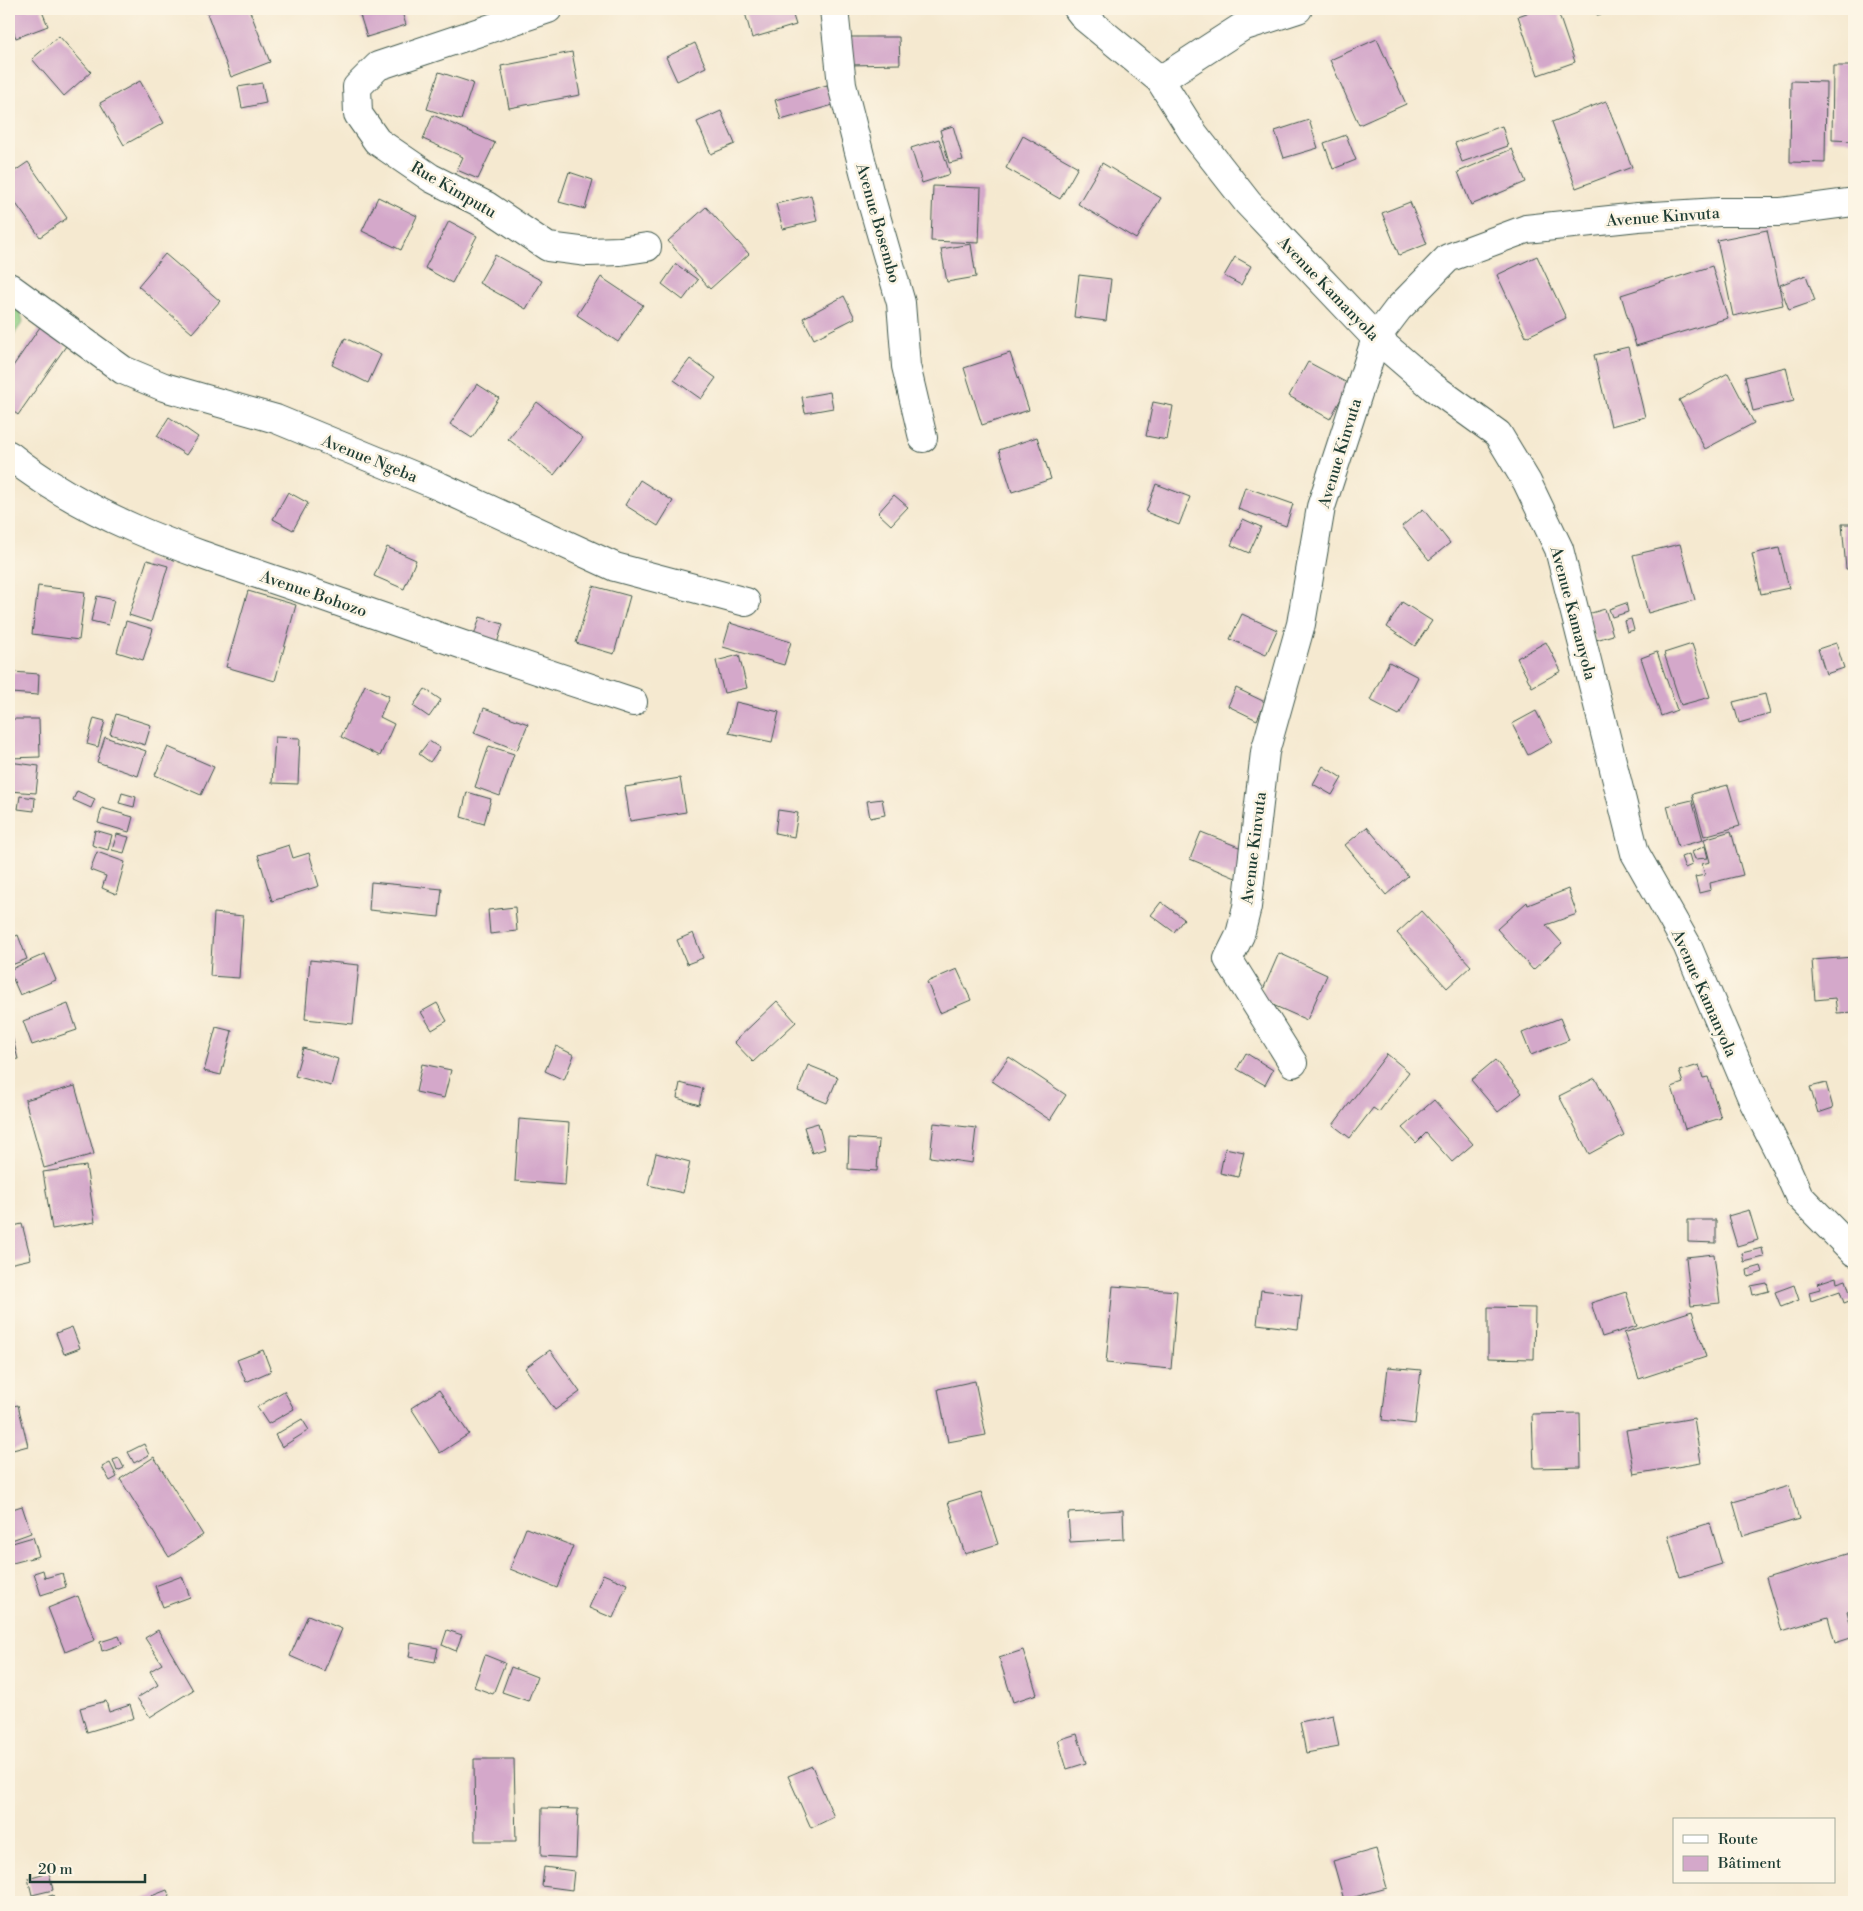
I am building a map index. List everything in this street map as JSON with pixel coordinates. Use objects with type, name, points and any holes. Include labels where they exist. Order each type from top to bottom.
[{"type":"street","name":"Rue Kimputu","points":[[548,9],[378,66],[357,87],[358,114],[377,140],[384,146],[431,178],[487,206],[548,248],[588,252],[620,251],[647,247]]},
{"type":"street","name":"Avenue Bosembo","points":[[834,9],[842,85],[870,199],[901,304],[906,366],[923,438]]},
{"type":"street","name":"Avenue Kamanyola","points":[[1078,9],[1085,18],[1160,80],[1194,134],[1248,204],[1376,338],[1433,387],[1498,434],[1527,482],[1559,548],[1635,853],[1686,945],[1754,1103],[1799,1196],[1854,1252]]},
{"type":"street","points":[[1160,80],[1242,27],[1298,9]]},
{"type":"street","name":"Avenue Kinvuta","points":[[1293,1063],[1228,959],[1240,935],[1247,907],[1265,752],[1300,624],[1321,507],[1376,338],[1398,309],[1448,258],[1526,229],[1638,216],[1719,212],[1780,212],[1854,202]]},
{"type":"street","name":"Avenue Ngeba","points":[[9,288],[123,370],[132,374],[164,387],[276,419],[441,487],[615,567],[746,602]]},
{"type":"street","name":"Avenue Bohozo","points":[[9,454],[34,476],[108,518],[190,550],[633,702]]},
{"type":"green space","points":[[9,265],[23,322],[9,341]]},
{"type":"building","points":[[9,9],[41,9],[48,26],[16,38],[9,21]]},
{"type":"building","points":[[218,9],[249,9],[270,62],[231,77],[207,13]]},
{"type":"building","points":[[358,9],[401,9],[406,25],[367,37]]},
{"type":"building","points":[[744,9],[791,9],[796,25],[752,38]]},
{"type":"building","points":[[1538,9],[1557,9],[1575,62],[1538,75],[1518,16]]},
{"type":"building","points":[[1596,9],[1624,9],[1624,10],[1597,15]]},
{"type":"building","points":[[59,36],[91,72],[64,96],[32,59]]},
{"type":"building","points":[[849,37],[899,37],[900,64],[850,65]]},
{"type":"building","points":[[1377,39],[1406,104],[1359,125],[1330,60]]},
{"type":"building","points":[[695,43],[706,67],[677,81],[666,57]]},
{"type":"building","points":[[572,52],[580,95],[509,108],[501,66]]},
{"type":"building","points":[[1833,66],[1854,66],[1854,141],[1832,140]]},
{"type":"building","points":[[439,72],[473,83],[461,120],[427,109]]},
{"type":"building","points":[[140,81],[164,123],[124,145],[100,103]]},
{"type":"building","points":[[1791,81],[1826,82],[1825,163],[1790,162]]},
{"type":"building","points":[[262,83],[266,103],[242,108],[238,87]]},
{"type":"building","points":[[827,85],[833,105],[781,120],[775,100]]},
{"type":"building","points":[[1606,101],[1632,167],[1576,188],[1552,122]]},
{"type":"building","points":[[721,111],[735,144],[711,154],[697,122]]},
{"type":"building","points":[[433,115],[495,143],[478,179],[457,170],[463,157],[423,139]]},
{"type":"building","points":[[1309,120],[1318,148],[1284,158],[1275,131]]},
{"type":"building","points":[[953,126],[963,160],[949,163],[940,130]]},
{"type":"building","points":[[1502,126],[1508,146],[1462,162],[1455,143]]},
{"type":"building","points":[[1346,135],[1356,160],[1333,169],[1324,143]]},
{"type":"building","points":[[1023,136],[1078,167],[1060,199],[1006,168]]},
{"type":"building","points":[[939,139],[950,174],[922,183],[911,148]]},
{"type":"building","points":[[1512,149],[1526,182],[1471,205],[1458,172]]},
{"type":"building","points":[[28,162],[67,218],[40,237],[9,194],[9,175]]},
{"type":"building","points":[[1102,163],[1161,198],[1136,239],[1078,204]]},
{"type":"building","points":[[569,172],[593,180],[585,209],[559,202]]},
{"type":"building","points":[[933,186],[981,188],[979,243],[931,241]]},
{"type":"building","points":[[811,195],[817,221],[783,229],[776,204]]},
{"type":"building","points":[[378,197],[417,216],[401,250],[362,231]]},
{"type":"building","points":[[1410,202],[1427,244],[1399,255],[1382,213]]},
{"type":"building","points":[[706,207],[749,254],[710,289],[668,241]]},
{"type":"building","points":[[449,221],[477,236],[452,283],[425,268]]},
{"type":"building","points":[[1767,230],[1783,305],[1733,316],[1717,240]]},
{"type":"building","points":[[971,244],[976,277],[947,282],[941,249]]},
{"type":"building","points":[[165,254],[220,301],[192,333],[138,286]]},
{"type":"building","points":[[495,255],[542,281],[526,309],[479,283]]},
{"type":"building","points":[[1537,256],[1566,318],[1526,337],[1497,275]]},
{"type":"building","points":[[1235,257],[1251,266],[1241,285],[1224,276]]},
{"type":"building","points":[[676,264],[698,280],[683,300],[662,284]]},
{"type":"building","points":[[1712,266],[1728,318],[1636,346],[1621,295]]},
{"type":"building","points":[[1079,275],[1111,279],[1106,321],[1074,317]]},
{"type":"building","points":[[1806,275],[1815,301],[1789,310],[1780,285]]},
{"type":"building","points":[[601,277],[643,305],[618,342],[577,315]]},
{"type":"building","points":[[844,296],[855,318],[814,339],[803,318]]},
{"type":"building","points":[[40,327],[66,346],[18,415],[9,408],[9,372]]},
{"type":"building","points":[[345,338],[381,355],[368,383],[332,365]]},
{"type":"building","points":[[1628,347],[1645,417],[1611,426],[1594,355]]},
{"type":"building","points":[[1010,353],[1029,410],[982,425],[964,368]]},
{"type":"building","points":[[690,359],[716,378],[701,399],[674,380]]},
{"type":"building","points":[[1308,362],[1349,384],[1330,419],[1289,396]]},
{"type":"building","points":[[1786,367],[1794,401],[1753,411],[1745,377]]},
{"type":"building","points":[[1728,373],[1754,423],[1705,449],[1679,400]]},
{"type":"building","points":[[477,384],[499,398],[472,438],[450,424]]},
{"type":"building","points":[[830,392],[833,408],[805,413],[802,397]]},
{"type":"building","points":[[537,402],[583,438],[554,475],[508,439]]},
{"type":"building","points":[[1153,402],[1173,406],[1167,440],[1146,436]]},
{"type":"building","points":[[169,417],[198,437],[186,455],[157,436]]},
{"type":"building","points":[[1037,437],[1051,479],[1012,492],[999,450]]},
{"type":"building","points":[[640,480],[673,501],[658,526],[625,505]]},
{"type":"building","points":[[1156,484],[1190,497],[1179,525],[1146,512]]},
{"type":"building","points":[[1245,487],[1293,504],[1286,526],[1238,509]]},
{"type":"building","points":[[288,492],[308,503],[293,530],[273,519]]},
{"type":"building","points":[[894,495],[908,507],[891,525],[878,513]]},
{"type":"building","points":[[1423,509],[1450,543],[1429,560],[1402,526]]},
{"type":"building","points":[[1243,519],[1261,527],[1249,553],[1231,545]]},
{"type":"building","points":[[1842,524],[1854,524],[1854,569],[1846,569]]},
{"type":"building","points":[[1680,544],[1695,600],[1648,613],[1633,555]]},
{"type":"building","points":[[387,547],[416,560],[404,589],[374,576]]},
{"type":"building","points":[[1779,548],[1789,588],[1761,594],[1752,554]]},
{"type":"building","points":[[147,560],[168,566],[151,622],[129,615]]},
{"type":"building","points":[[38,586],[85,592],[79,640],[32,634]]},
{"type":"building","points":[[593,586],[630,596],[614,654],[576,643]]},
{"type":"building","points":[[248,591],[296,605],[275,681],[226,667]]},
{"type":"building","points":[[97,596],[114,600],[108,625],[91,621]]},
{"type":"building","points":[[1402,602],[1432,621],[1415,646],[1387,627]]},
{"type":"building","points":[[1626,603],[1628,612],[1612,617],[1609,609]]},
{"type":"building","points":[[1605,609],[1613,635],[1596,640],[1588,614]]},
{"type":"building","points":[[1242,614],[1277,630],[1266,655],[1230,639]]},
{"type":"building","points":[[480,617],[503,624],[496,647],[473,639]]},
{"type":"building","points":[[1631,619],[1634,630],[1627,632],[1624,621]]},
{"type":"building","points":[[126,621],[153,629],[143,660],[117,652]]},
{"type":"building","points":[[730,623],[791,642],[784,665],[723,647]]},
{"type":"building","points":[[1546,642],[1561,671],[1532,687],[1517,658]]},
{"type":"building","points":[[1836,643],[1844,668],[1826,674],[1818,649]]},
{"type":"building","points":[[1692,644],[1710,697],[1681,705],[1664,653]]},
{"type":"building","points":[[1657,652],[1677,710],[1661,716],[1641,658]]},
{"type":"building","points":[[739,655],[747,688],[724,693],[716,661]]},
{"type":"building","points":[[1389,662],[1418,677],[1399,715],[1370,700]]},
{"type":"building","points":[[13,672],[39,674],[38,695],[11,693]]},
{"type":"building","points":[[365,685],[389,696],[380,717],[394,724],[380,756],[341,737]]},
{"type":"building","points":[[1236,688],[1265,702],[1257,720],[1228,706]]},
{"type":"building","points":[[425,689],[441,700],[429,717],[413,706]]},
{"type":"building","points":[[1765,694],[1770,714],[1739,723],[1733,702]]},
{"type":"building","points":[[736,702],[779,712],[772,742],[729,733]]},
{"type":"building","points":[[484,708],[528,724],[517,750],[474,733]]},
{"type":"building","points":[[1536,711],[1552,742],[1528,755],[1512,724]]},
{"type":"building","points":[[116,714],[151,725],[145,745],[110,734]]},
{"type":"building","points":[[94,718],[105,721],[98,747],[87,744]]},
{"type":"building","points":[[9,719],[39,719],[40,757],[9,758]]},
{"type":"building","points":[[105,737],[146,751],[138,776],[97,762]]},
{"type":"building","points":[[275,737],[300,738],[298,784],[272,783]]},
{"type":"building","points":[[429,741],[440,748],[430,762],[419,754]]},
{"type":"building","points":[[489,746],[514,754],[500,796],[475,787]]},
{"type":"building","points":[[168,747],[214,767],[201,795],[155,775]]},
{"type":"building","points":[[9,762],[39,766],[36,793],[9,791]]},
{"type":"building","points":[[1323,766],[1342,778],[1332,795],[1313,784]]},
{"type":"building","points":[[680,778],[686,812],[630,821],[625,787]]},
{"type":"building","points":[[1728,785],[1740,826],[1704,836],[1692,794]]},
{"type":"building","points":[[77,791],[95,799],[91,808],[73,800]]},
{"type":"building","points":[[467,792],[491,799],[484,824],[461,817]]},
{"type":"building","points":[[122,793],[136,797],[134,807],[119,803]]},
{"type":"building","points":[[20,796],[35,798],[34,811],[18,809]]},
{"type":"building","points":[[882,799],[885,815],[870,818],[867,801]]},
{"type":"building","points":[[1692,800],[1703,840],[1678,847],[1667,806]]},
{"type":"building","points":[[102,808],[133,817],[129,832],[98,823]]},
{"type":"building","points":[[778,810],[798,813],[794,837],[775,833]]},
{"type":"building","points":[[1367,827],[1408,876],[1386,895],[1345,845]]},
{"type":"building","points":[[95,830],[112,835],[108,850],[92,845]]},
{"type":"building","points":[[1731,831],[1743,875],[1710,883],[1711,890],[1699,893],[1695,877],[1705,875],[1702,864],[1710,862],[1704,839]]},
{"type":"building","points":[[1201,832],[1249,851],[1238,879],[1190,859]]},
{"type":"building","points":[[117,834],[129,837],[124,853],[112,850]]},
{"type":"building","points":[[289,845],[293,858],[309,853],[319,886],[272,901],[258,855]]},
{"type":"building","points":[[1705,846],[1708,858],[1695,859],[1692,852]]},
{"type":"building","points":[[97,852],[125,862],[116,894],[102,888],[106,876],[90,870]]},
{"type":"building","points":[[1689,854],[1692,865],[1685,868],[1681,857]]},
{"type":"building","points":[[371,882],[442,889],[439,917],[369,910]]},
{"type":"building","points":[[1568,889],[1577,914],[1546,925],[1562,943],[1533,970],[1497,929],[1527,902],[1528,905]]},
{"type":"building","points":[[1161,902],[1184,919],[1174,932],[1151,915]]},
{"type":"building","points":[[515,907],[517,931],[490,934],[488,910]]},
{"type":"building","points":[[1421,911],[1471,966],[1447,988],[1397,933]]},
{"type":"building","points":[[214,913],[243,916],[239,978],[210,976]]},
{"type":"building","points":[[693,933],[703,958],[687,964],[677,940]]},
{"type":"building","points":[[18,935],[27,959],[9,966],[9,939]]},
{"type":"building","points":[[1279,953],[1327,975],[1307,1020],[1259,999]]},
{"type":"building","points":[[45,954],[56,980],[20,995],[9,970]]},
{"type":"building","points":[[1854,957],[1854,1012],[1837,1013],[1835,998],[1815,1000],[1812,960]]},
{"type":"building","points":[[310,960],[359,965],[353,1024],[305,1019]]},
{"type":"building","points":[[957,969],[971,1000],[940,1013],[927,982]]},
{"type":"building","points":[[777,1001],[796,1022],[753,1062],[734,1042]]},
{"type":"building","points":[[437,1003],[447,1021],[432,1030],[421,1012]]},
{"type":"building","points":[[68,1004],[77,1030],[32,1045],[23,1021]]},
{"type":"building","points":[[1560,1018],[1569,1040],[1531,1055],[1522,1033]]},
{"type":"building","points":[[9,1025],[18,1059],[9,1061]]},
{"type":"building","points":[[216,1027],[232,1031],[221,1075],[204,1071]]},
{"type":"building","points":[[556,1046],[574,1055],[564,1080],[545,1071]]},
{"type":"building","points":[[303,1048],[338,1059],[331,1086],[295,1076]]},
{"type":"building","points":[[1246,1053],[1273,1070],[1265,1085],[1237,1069]]},
{"type":"building","points":[[1387,1054],[1409,1072],[1379,1112],[1373,1108],[1350,1138],[1333,1125]]},
{"type":"building","points":[[1009,1057],[1066,1095],[1050,1120],[992,1081]]},
{"type":"building","points":[[1495,1060],[1522,1093],[1498,1112],[1471,1080]]},
{"type":"building","points":[[422,1064],[451,1070],[444,1098],[416,1092]]},
{"type":"building","points":[[808,1065],[838,1077],[827,1103],[798,1091]]},
{"type":"building","points":[[1699,1065],[1703,1078],[1708,1077],[1721,1118],[1685,1129],[1672,1087],[1683,1083],[1679,1071]]},
{"type":"building","points":[[1595,1078],[1624,1135],[1589,1154],[1559,1096]]},
{"type":"building","points":[[680,1083],[703,1089],[699,1105],[677,1098]]},
{"type":"building","points":[[1826,1083],[1833,1108],[1818,1113],[1810,1087]]},
{"type":"building","points":[[75,1086],[94,1154],[44,1168],[25,1100]]},
{"type":"building","points":[[1434,1100],[1473,1144],[1452,1162],[1426,1133],[1416,1143],[1402,1128]]},
{"type":"building","points":[[519,1119],[569,1123],[565,1185],[515,1181]]},
{"type":"building","points":[[818,1123],[825,1149],[812,1153],[804,1127]]},
{"type":"building","points":[[934,1123],[976,1128],[972,1163],[930,1157]]},
{"type":"building","points":[[849,1138],[879,1140],[877,1171],[848,1169]]},
{"type":"building","points":[[1225,1148],[1244,1152],[1238,1177],[1220,1173]]},
{"type":"building","points":[[656,1153],[690,1162],[683,1193],[648,1185]]},
{"type":"building","points":[[86,1166],[95,1222],[52,1229],[43,1172]]},
{"type":"building","points":[[1749,1210],[1758,1240],[1737,1246],[1728,1216]]},
{"type":"building","points":[[1688,1220],[1716,1220],[1716,1243],[1688,1242]]},
{"type":"building","points":[[22,1224],[31,1259],[9,1264],[9,1227]]},
{"type":"building","points":[[1762,1248],[1764,1257],[1744,1262],[1742,1253]]},
{"type":"building","points":[[1714,1254],[1720,1303],[1691,1306],[1686,1257]]},
{"type":"building","points":[[1761,1266],[1763,1272],[1748,1277],[1747,1270]]},
{"type":"building","points":[[1836,1277],[1837,1283],[1846,1280],[1851,1296],[1854,1295],[1854,1306],[1852,1300],[1844,1303],[1840,1291],[1811,1301],[1809,1292],[1820,1289],[1818,1283]]},
{"type":"building","points":[[1767,1283],[1769,1291],[1753,1295],[1751,1286]]},
{"type":"building","points":[[1794,1285],[1799,1300],[1781,1307],[1775,1292]]},
{"type":"building","points":[[1113,1286],[1177,1291],[1171,1369],[1106,1363]]},
{"type":"building","points":[[1261,1290],[1302,1295],[1298,1329],[1257,1324]]},
{"type":"building","points":[[1626,1292],[1637,1326],[1602,1337],[1591,1303]]},
{"type":"building","points":[[1488,1307],[1535,1308],[1534,1359],[1488,1358]]},
{"type":"building","points":[[1692,1311],[1706,1357],[1639,1379],[1624,1333]]},
{"type":"building","points":[[72,1327],[80,1348],[64,1354],[56,1333]]},
{"type":"building","points":[[263,1350],[271,1371],[246,1382],[237,1360]]},
{"type":"building","points":[[550,1350],[580,1392],[555,1410],[525,1368]]},
{"type":"building","points":[[1388,1367],[1421,1370],[1415,1424],[1382,1420]]},
{"type":"building","points":[[975,1381],[986,1435],[948,1442],[938,1389]]},
{"type":"building","points":[[439,1390],[469,1434],[440,1453],[411,1408]]},
{"type":"building","points":[[284,1391],[294,1409],[268,1424],[257,1407]]},
{"type":"building","points":[[18,1405],[28,1446],[9,1451],[9,1407]]},
{"type":"building","points":[[1580,1413],[1581,1467],[1534,1468],[1532,1414]]},
{"type":"building","points":[[1694,1418],[1701,1463],[1634,1474],[1626,1430]]},
{"type":"building","points":[[302,1419],[309,1430],[282,1447],[275,1435]]},
{"type":"building","points":[[144,1444],[149,1455],[134,1463],[128,1452]]},
{"type":"building","points":[[154,1457],[203,1535],[169,1557],[120,1479]]},
{"type":"building","points":[[119,1458],[124,1468],[117,1471],[113,1460]]},
{"type":"building","points":[[110,1463],[117,1477],[110,1481],[102,1467]]},
{"type":"building","points":[[1789,1486],[1799,1519],[1743,1536],[1733,1502]]},
{"type":"building","points":[[981,1492],[998,1544],[965,1554],[948,1502]]},
{"type":"building","points":[[22,1506],[31,1533],[9,1541],[9,1510]]},
{"type":"building","points":[[1123,1510],[1124,1539],[1070,1542],[1068,1513]]},
{"type":"building","points":[[1710,1523],[1722,1564],[1680,1577],[1668,1536]]},
{"type":"building","points":[[526,1528],[573,1546],[557,1588],[510,1569]]},
{"type":"building","points":[[33,1537],[39,1556],[9,1564],[9,1544]]},
{"type":"building","points":[[1854,1552],[1854,1609],[1847,1611],[1854,1637],[1835,1643],[1828,1617],[1782,1631],[1766,1578]]},
{"type":"building","points":[[43,1570],[45,1578],[62,1573],[66,1587],[41,1595],[34,1573]]},
{"type":"building","points":[[603,1574],[627,1584],[613,1618],[589,1608]]},
{"type":"building","points":[[182,1576],[190,1597],[163,1607],[155,1586]]},
{"type":"building","points":[[78,1596],[95,1640],[65,1652],[48,1608]]},
{"type":"building","points":[[308,1615],[342,1629],[324,1671],[290,1656]]},
{"type":"building","points":[[158,1630],[193,1690],[150,1717],[137,1698],[158,1685],[150,1671],[162,1664],[145,1638]]},
{"type":"building","points":[[447,1630],[462,1635],[456,1651],[442,1645]]},
{"type":"building","points":[[119,1636],[122,1644],[102,1651],[100,1642]]},
{"type":"building","points":[[411,1643],[438,1648],[435,1662],[409,1657]]},
{"type":"building","points":[[1023,1650],[1037,1694],[1013,1702],[999,1658]]},
{"type":"building","points":[[485,1655],[505,1663],[493,1694],[474,1687]]},
{"type":"building","points":[[511,1667],[537,1677],[528,1701],[502,1692]]},
{"type":"building","points":[[106,1701],[109,1712],[130,1705],[134,1718],[87,1732],[80,1708]]},
{"type":"building","points":[[1333,1715],[1339,1747],[1306,1753],[1300,1722]]},
{"type":"building","points":[[1077,1734],[1086,1763],[1067,1769],[1058,1740]]},
{"type":"building","points":[[474,1759],[514,1759],[516,1841],[475,1841]]},
{"type":"building","points":[[812,1766],[834,1817],[811,1828],[788,1776]]},
{"type":"building","points":[[542,1808],[578,1809],[576,1858],[541,1856]]},
{"type":"building","points":[[1376,1849],[1387,1888],[1344,1900],[1333,1861]]},
{"type":"building","points":[[544,1867],[574,1871],[572,1890],[542,1886]]},
{"type":"building","points":[[49,1872],[53,1890],[32,1895],[28,1878]]},
{"type":"building","points":[[167,1890],[172,1902],[136,1902]]},
{"type":"building","points":[[53,1895],[55,1902],[42,1902],[40,1899]]}]
